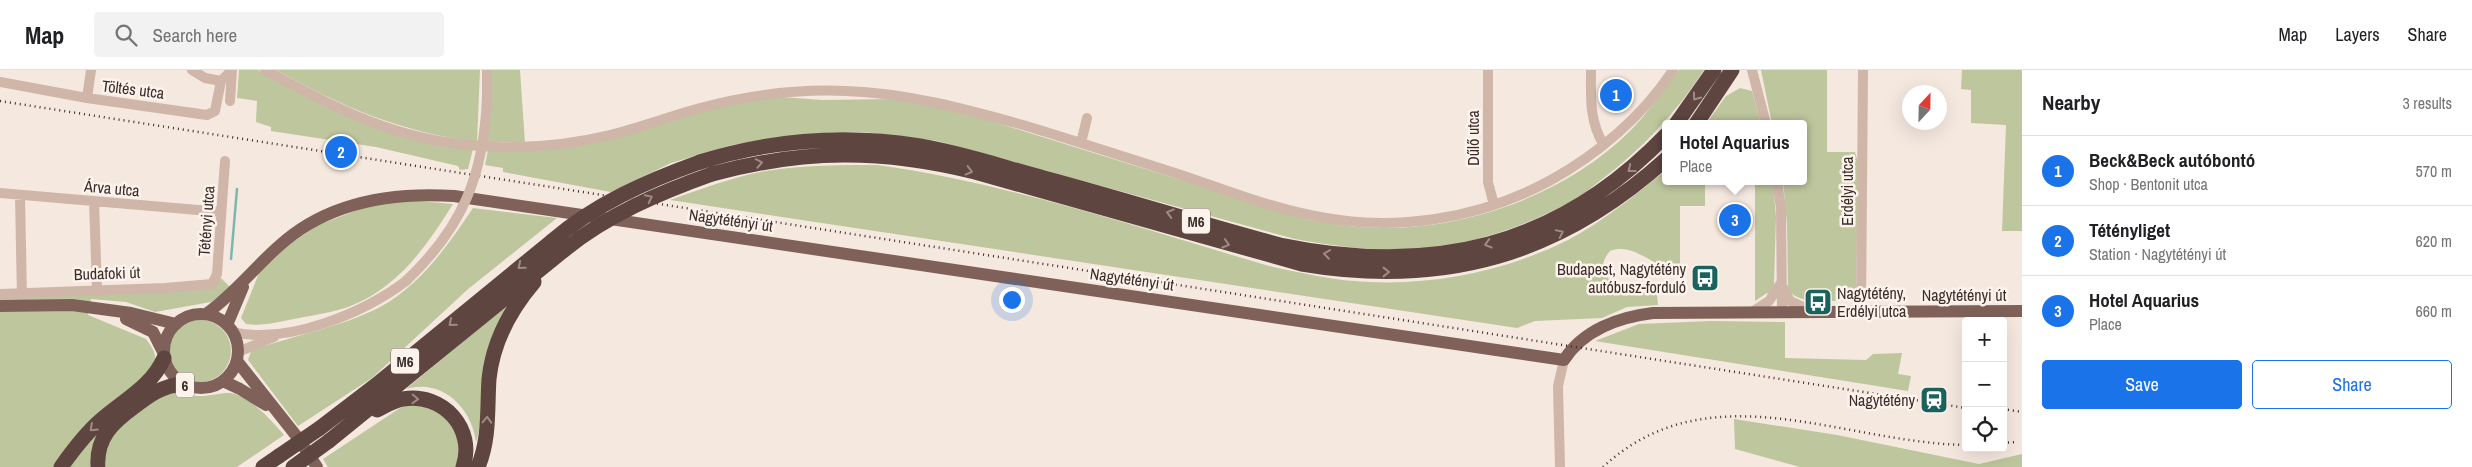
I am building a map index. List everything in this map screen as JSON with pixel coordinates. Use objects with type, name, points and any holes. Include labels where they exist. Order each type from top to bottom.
[{"type":"highway","points":[[1679,120],[1714,70]]},
{"type":"highway","points":[[1699,120],[1732,70]]},
{"type":"highway","name":"M6","points":[[293,467],[334,437],[556,250],[596,209],[652,180],[700,162],[758,147],[799,141],[846,139],[897,143],[982,161],[1280,245],[1331,254],[1394,258],[1464,251],[1509,238],[1534,228],[1569,211],[1606,187],[1636,164],[1662,139]]},
{"type":"highway","name":"M6","points":[[263,467],[320,428],[556,250],[646,200],[712,174],[763,162],[818,155],[857,154],[921,160],[1093,205],[1284,260],[1351,271],[1394,272],[1420,271],[1466,264],[1518,250],[1550,238],[1598,213],[1634,187],[1662,162]]},
{"type":"highway","points":[[478,467],[487,437],[490,378],[498,341],[518,300],[556,250]]},
{"type":"highway","points":[[61,467],[86,434],[153,378],[164,355]]},
{"type":"highway","points":[[98,467],[100,444],[116,420],[157,390],[182,384]]},
{"type":"highway","points":[[334,437],[393,402],[403,399],[424,400],[444,408],[461,426],[466,443],[463,467]]},
{"type":"main road","name":"Nagytétényi út","points":[[206,314],[249,276],[280,244],[319,219],[339,209],[384,197],[406,194],[445,195],[1564,360],[1576,345],[1601,328],[1634,315],[1653,313],[2022,311]]},
{"type":"main road","name":"Nagytétényi út","points":[[230,329],[236,300],[249,276]]},
{"type":"main road","name":"Budafoki út","points":[[0,306],[22,299],[131,314],[176,324]]},
{"type":"main road","name":"Budafoki út","points":[[101,310],[153,332],[164,355]]},
{"type":"main road","points":[[176,324],[187,316],[206,314],[218,318],[230,329],[238,357],[317,467]]},
{"type":"main road","name":"6","points":[[176,324],[165,340],[164,355],[170,373],[182,384],[203,389],[223,381]]},
{"type":"main road","points":[[238,357],[229,376],[223,381],[240,389],[276,412]]},
{"type":"street","points":[[87,98],[91,70]]},
{"type":"street","points":[[192,70],[205,78],[221,82],[232,70]]},
{"type":"street","points":[[230,101],[232,70]]},
{"type":"street","points":[[265,70],[319,98],[382,126],[413,135],[479,146],[533,147],[588,140],[738,99],[810,91],[885,94],[925,99],[1081,143],[1258,201],[1314,216],[1352,222],[1395,223],[1461,215],[1530,191],[1570,170],[1629,123],[1673,70]]},
{"type":"street","points":[[230,329],[259,335],[286,332],[351,314],[375,302],[406,281],[438,248],[470,196],[484,144],[487,70]]},
{"type":"street","name":"Dűlő utca","points":[[1488,70],[1488,182],[1494,205]]},
{"type":"street","points":[[1591,70],[1592,118],[1595,131],[1603,144]]},
{"type":"street","name":"Erdélyi utca","points":[[1861,311],[1863,70]]},
{"type":"street","points":[[1754,73],[1765,120]]},
{"type":"street","name":"Töltés utca","points":[[0,82],[87,98],[207,115],[215,111],[218,104],[221,82]]},
{"type":"street","points":[[1081,143],[1087,118]]},
{"type":"street","name":"Tétényi utca","points":[[214,282],[217,274],[225,161]]},
{"type":"street","points":[[1778,185],[1781,208],[1782,312]]},
{"type":"street","name":"Árva utca","points":[[0,193],[221,212]]},
{"type":"street","points":[[20,194],[22,299]]},
{"type":"street","points":[[94,201],[97,290]]},
{"type":"street","name":"Budafoki út","points":[[0,294],[22,299],[97,290],[208,285],[214,282]]},
{"type":"street","points":[[1782,282],[1785,294],[1790,301],[1813,312]]},
{"type":"street","points":[[1751,312],[1769,302],[1782,282]]},
{"type":"street","points":[[238,357],[286,332]]},
{"type":"street","points":[[1560,467],[1558,386],[1564,360]]},
{"type":"green space","points":[[239,70],[258,70],[326,107],[473,149],[468,169],[460,170],[458,166],[376,147],[271,131],[271,127],[256,122],[257,101],[237,98]]},
{"type":"green space","points":[[276,70],[480,70],[477,142],[449,138],[397,125],[349,106]]},
{"type":"green space","points":[[489,70],[520,70],[525,143],[488,142]]},
{"type":"green space","points":[[1679,70],[1704,70],[1670,116],[1666,120],[1662,120],[1662,125],[1657,130],[1616,168],[1580,196],[1557,209],[1513,228],[1467,241],[1420,249],[1371,249],[1295,239],[938,141],[863,132],[821,133],[732,145],[671,163],[611,192],[503,172],[503,168],[485,165],[488,150],[525,151],[743,102],[780,97],[823,100],[894,99],[926,104],[978,117],[1309,220],[1351,226],[1393,228],[1430,225],[1467,218],[1503,208],[1538,194],[1602,156],[1629,132],[1649,110]]},
{"type":"green space","points":[[1761,70],[1827,70],[1827,152],[1855,152],[1858,162],[1856,300],[1808,300],[1792,294],[1788,288],[1787,224],[1783,185],[1807,185],[1807,120],[1771,120]]},
{"type":"green space","points":[[1962,70],[2022,70],[2022,231],[2002,231],[2006,125],[1971,123],[1971,90],[1961,89]]},
{"type":"green space","points":[[1740,88],[1752,91],[1760,120],[1709,120],[1726,96]]},
{"type":"green space","points":[[836,165],[878,165],[977,183],[1075,208],[1269,266],[1306,274],[1370,282],[1421,281],[1446,278],[1521,260],[1568,240],[1594,225],[1662,173],[1662,185],[1705,185],[1705,206],[1680,206],[1680,269],[1662,266],[1628,250],[1610,251],[1605,259],[1603,264],[1605,273],[1614,282],[1620,284],[1656,283],[1658,305],[1627,307],[1602,318],[1535,321],[1517,328],[670,200],[730,180],[766,171]]},
{"type":"green space","points":[[1755,185],[1773,185],[1776,217],[1774,285],[1770,295],[1767,293],[1755,301]]},
{"type":"green space","points":[[419,201],[453,204],[433,235],[409,264],[396,278],[366,299],[348,307],[324,313],[259,325],[246,324],[241,318],[259,273],[290,244],[318,225],[373,204]]},
{"type":"green space","points":[[473,208],[557,218],[467,290],[372,378],[298,426],[248,360],[251,351],[333,326],[365,314],[395,298],[421,276],[454,236]]},
{"type":"green space","points":[[221,278],[231,288],[211,302],[155,312],[126,302],[91,299],[88,315],[146,339],[154,353],[156,360],[155,368],[58,467],[0,467],[0,297],[212,287]]},
{"type":"green space","points":[[508,304],[490,344],[486,358],[481,421],[476,442],[468,418],[462,407],[453,399],[443,392],[432,388],[406,389]]},
{"type":"green space","points":[[200,320],[212,322],[222,329],[229,339],[231,351],[229,363],[222,373],[212,380],[200,382],[188,380],[178,373],[171,363],[169,351],[171,339],[178,329],[188,322]]},
{"type":"green space","points":[[1711,321],[1785,322],[1785,358],[1866,360],[1873,354],[1902,353],[1898,374],[1911,376],[1908,391],[1595,341],[1639,324]]},
{"type":"green space","points":[[181,392],[198,396],[226,393],[242,397],[258,408],[284,435],[237,467],[106,467],[105,452],[112,432],[131,416],[166,394]]},
{"type":"green space","points":[[423,403],[434,407],[442,413],[454,428],[459,446],[456,467],[328,467],[323,459],[403,406]]},
{"type":"green space","points":[[1734,419],[1837,435],[1979,464],[2022,454],[2022,467],[1800,467],[1735,449]]},
{"type":"green space","points":[[103,426],[94,444],[90,467],[68,467]]},
{"type":"waterway","points":[[231,259],[237,189]]},
{"type":"railway","points":[[0,101],[1962,407]]},
{"type":"railway","points":[[2007,410],[2022,412]]},
{"type":"railway","points":[[1603,467],[1644,438],[1687,422],[1732,416],[1778,418],[1919,441],[1962,445]]},
{"type":"railway","points":[[2007,443],[2016,442]]},
{"type":"place","name":"Beck&Beck autóbontó","points":[[1616,95]]},
{"type":"place","name":"Tétényliget","points":[[341,152]]},
{"type":"place","name":"Hotel Aquarius","points":[[1735,220]]},
{"type":"place","name":"Budapest, Nagytétény autóbusz-forduló","points":[[1705,278]]},
{"type":"place","name":"Nagytétény, Erdélyi utca","points":[[1818,302]]},
{"type":"place","name":"Nagytétény","points":[[1934,400]]}]
